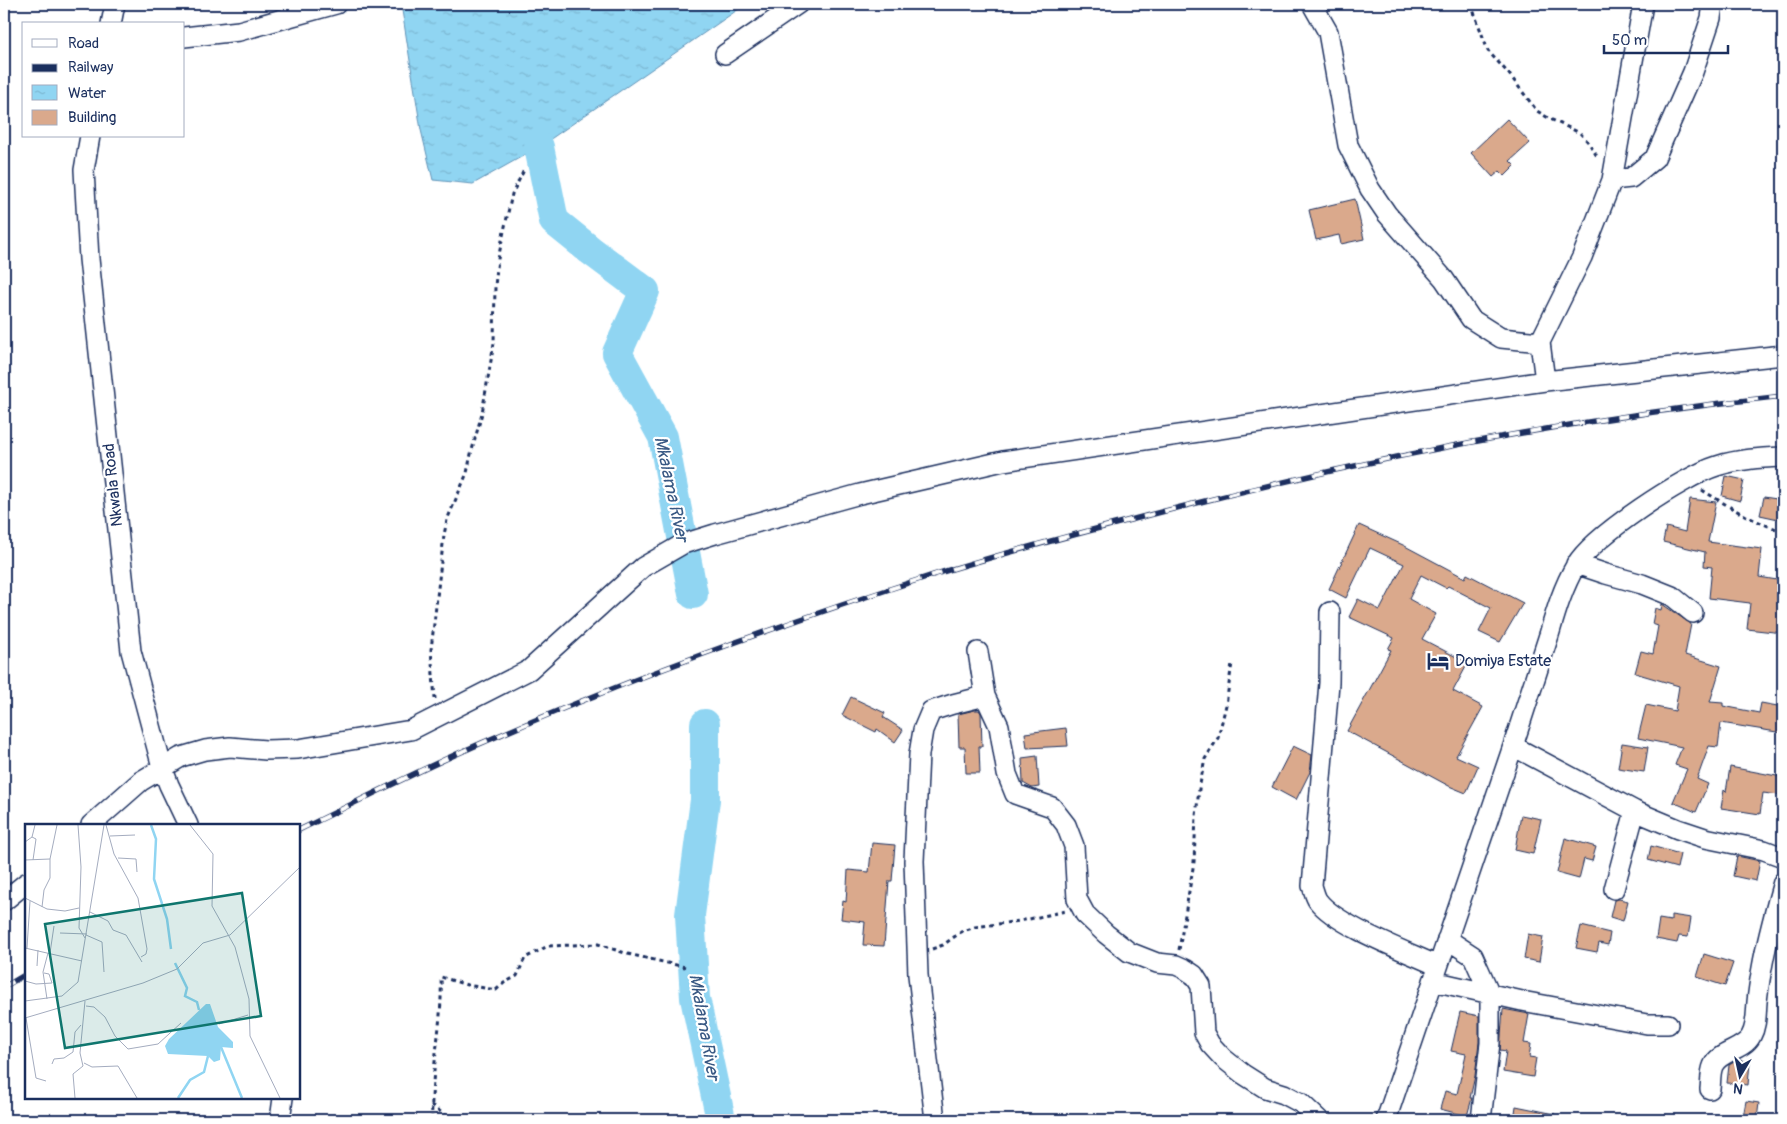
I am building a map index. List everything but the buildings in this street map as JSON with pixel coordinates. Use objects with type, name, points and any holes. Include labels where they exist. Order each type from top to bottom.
[{"type":"street","points":[[111,22],[115,4]]},
{"type":"street","points":[[185,37],[239,31],[336,4]]},
{"type":"street","points":[[725,54],[798,4]]},
{"type":"street","points":[[1312,4],[1328,32],[1348,145],[1370,190],[1387,214],[1444,279],[1471,319],[1501,338],[1540,342]]},
{"type":"street","points":[[1545,381],[1540,342],[1582,257],[1612,180],[1643,4]]},
{"type":"street","points":[[1612,180],[1631,178],[1655,158],[1693,72],[1711,18],[1713,4]]},
{"type":"street","name":"Nkwala Road","points":[[90,138],[84,170],[89,259],[131,651],[162,767],[188,824]]},
{"type":"street","points":[[92,824],[141,781],[181,757],[205,750],[230,747],[266,750],[298,749],[411,730],[529,670],[643,567],[683,544],[714,534],[860,494],[1003,461],[1545,381],[1783,355]]},
{"type":"street","points":[[1386,1120],[1513,746],[1557,607],[1576,564],[1603,536],[1686,479],[1719,465],[1759,458],[1783,457]]},
{"type":"street","points":[[1576,564],[1642,584],[1672,596],[1693,612]]},
{"type":"street","points":[[1330,612],[1329,683],[1312,886],[1316,899],[1325,909],[1351,926],[1435,974],[1490,994],[1647,1024],[1668,1024]]},
{"type":"street","points":[[978,652],[985,696],[999,726],[1007,774],[1015,794],[1052,806],[1066,825],[1074,846],[1077,899],[1085,914],[1130,952],[1157,962],[1185,969],[1194,975],[1201,986],[1204,1033],[1210,1044],[1223,1058],[1243,1074],[1265,1088],[1284,1094],[1300,1103],[1319,1120]]},
{"type":"street","points":[[935,1120],[923,1026],[917,951],[914,861],[919,754],[923,730],[932,711],[985,696]]},
{"type":"street","points":[[1513,746],[1635,811],[1692,835],[1764,850],[1783,857]]},
{"type":"street","points":[[1614,889],[1635,811]]},
{"type":"street","points":[[1710,1089],[1713,1066],[1718,1060],[1742,1046],[1752,1034],[1756,1020],[1762,968],[1771,924],[1783,882]]},
{"type":"street","points":[[4,901],[25,883]]},
{"type":"street","points":[[1448,939],[1473,956],[1490,994],[1490,1043],[1480,1120]]},
{"type":"street","points":[[280,1120],[283,1099]]},
{"type":"path","points":[[1472,4],[1488,51],[1492,57],[1509,74],[1537,111],[1550,120],[1580,133],[1589,142],[1612,180]]},
{"type":"path","points":[[436,717],[431,650],[444,535],[447,520],[468,473],[482,413],[494,343],[495,286],[498,260],[512,194],[524,170]]},
{"type":"path","points":[[1686,479],[1737,512],[1783,532]]},
{"type":"path","points":[[1176,966],[1194,862],[1199,788],[1205,759],[1218,738],[1226,705],[1232,663]]},
{"type":"path","points":[[917,951],[935,948],[960,932],[974,927],[1050,915],[1081,907]]},
{"type":"path","points":[[432,1120],[431,1106],[440,1016],[441,977],[467,985],[496,990],[504,982],[517,976],[525,958],[548,946],[598,944],[628,954],[685,967]]},
{"type":"path","points":[[431,1106],[452,1120]]},
{"type":"water","points":[[401,4],[746,4],[539,147],[473,184],[433,180],[421,130]]},
{"type":"waterway","name":"Mkalama River","points":[[539,147],[554,221],[645,291],[617,353],[663,437],[693,594]]},
{"type":"waterway","name":"Mkalama River","points":[[705,724],[705,800],[690,915],[695,998],[721,1120]]},
{"type":"railway","points":[[300,830],[404,778],[468,749],[641,678],[817,613],[936,574],[1052,540],[1245,491],[1397,457],[1551,428],[1705,405],[1783,396]]},
{"type":"railway","points":[[4,987],[25,975]]},
{"type":"place","name":"Domiya Estate","points":[[1438,661]]}]
